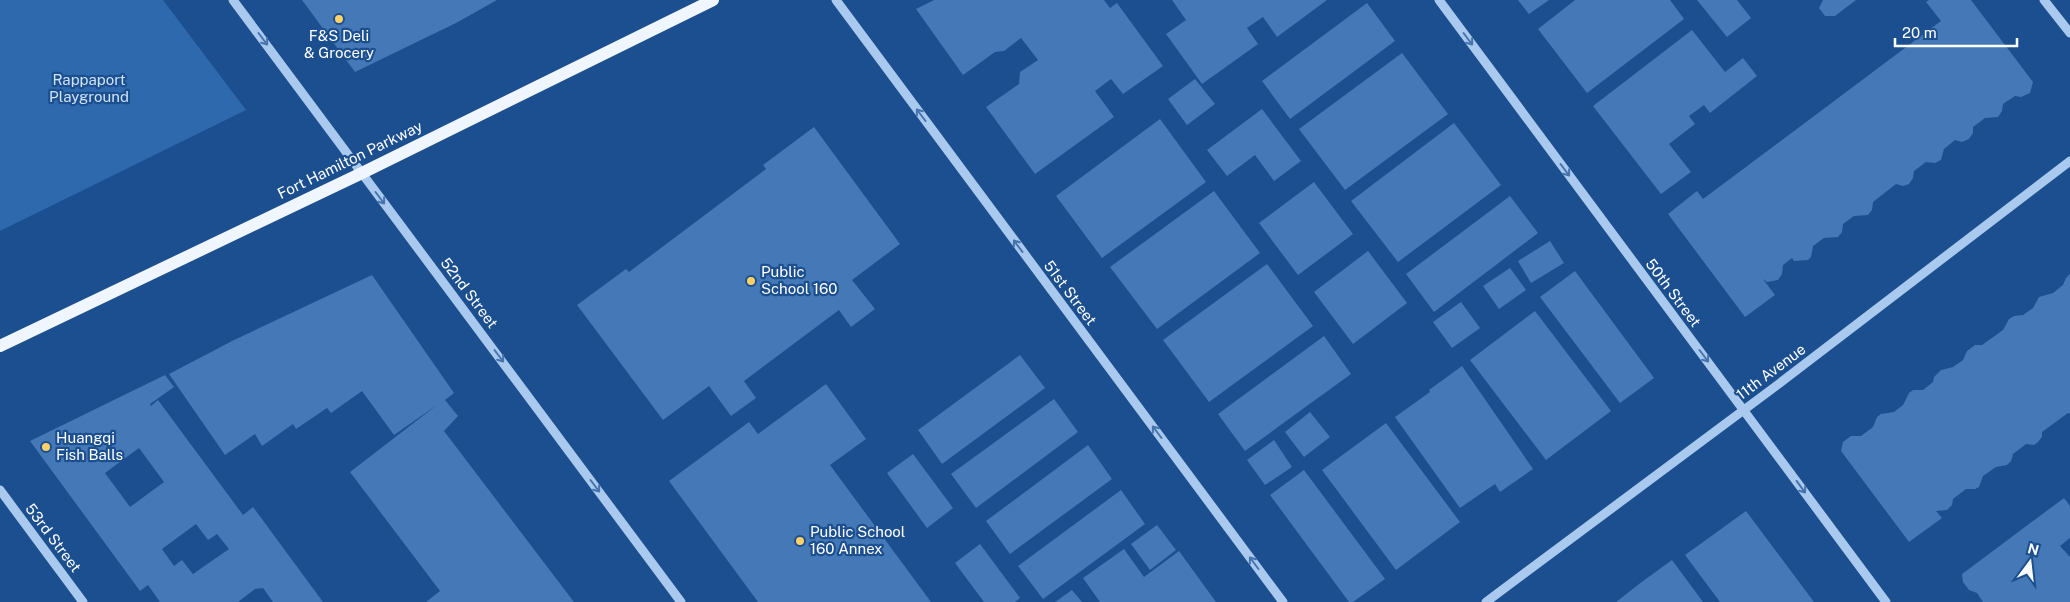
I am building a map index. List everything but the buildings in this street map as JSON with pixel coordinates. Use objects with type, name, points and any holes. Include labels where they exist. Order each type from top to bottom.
[{"type":"main road","name":"Fort Hamilton Parkway","points":[[0,346],[362,173],[713,0]]},
{"type":"street","name":"52nd Street","points":[[234,0],[681,602]]},
{"type":"street","name":"51st Street","points":[[836,0],[1283,602]]},
{"type":"street","name":"50th Street","points":[[1439,0],[1886,602]]},
{"type":"street","points":[[2044,0],[2070,33]]},
{"type":"street","name":"11th Avenue","points":[[1486,602],[1744,410],[2070,161]]},
{"type":"street","name":"53rd Street","points":[[0,490],[83,602]]},
{"type":"green space","name":"Rappaport Playground","points":[[0,0],[163,0],[246,110],[0,231]]},
{"type":"place","name":"F&S Deli & Grocery","points":[[339,19]]},
{"type":"place","name":"Public School 160","points":[[751,281]]},
{"type":"place","name":"Huangqi Fish Balls","points":[[46,447]]},
{"type":"place","name":"Public School 160 Annex","points":[[800,541]]}]
